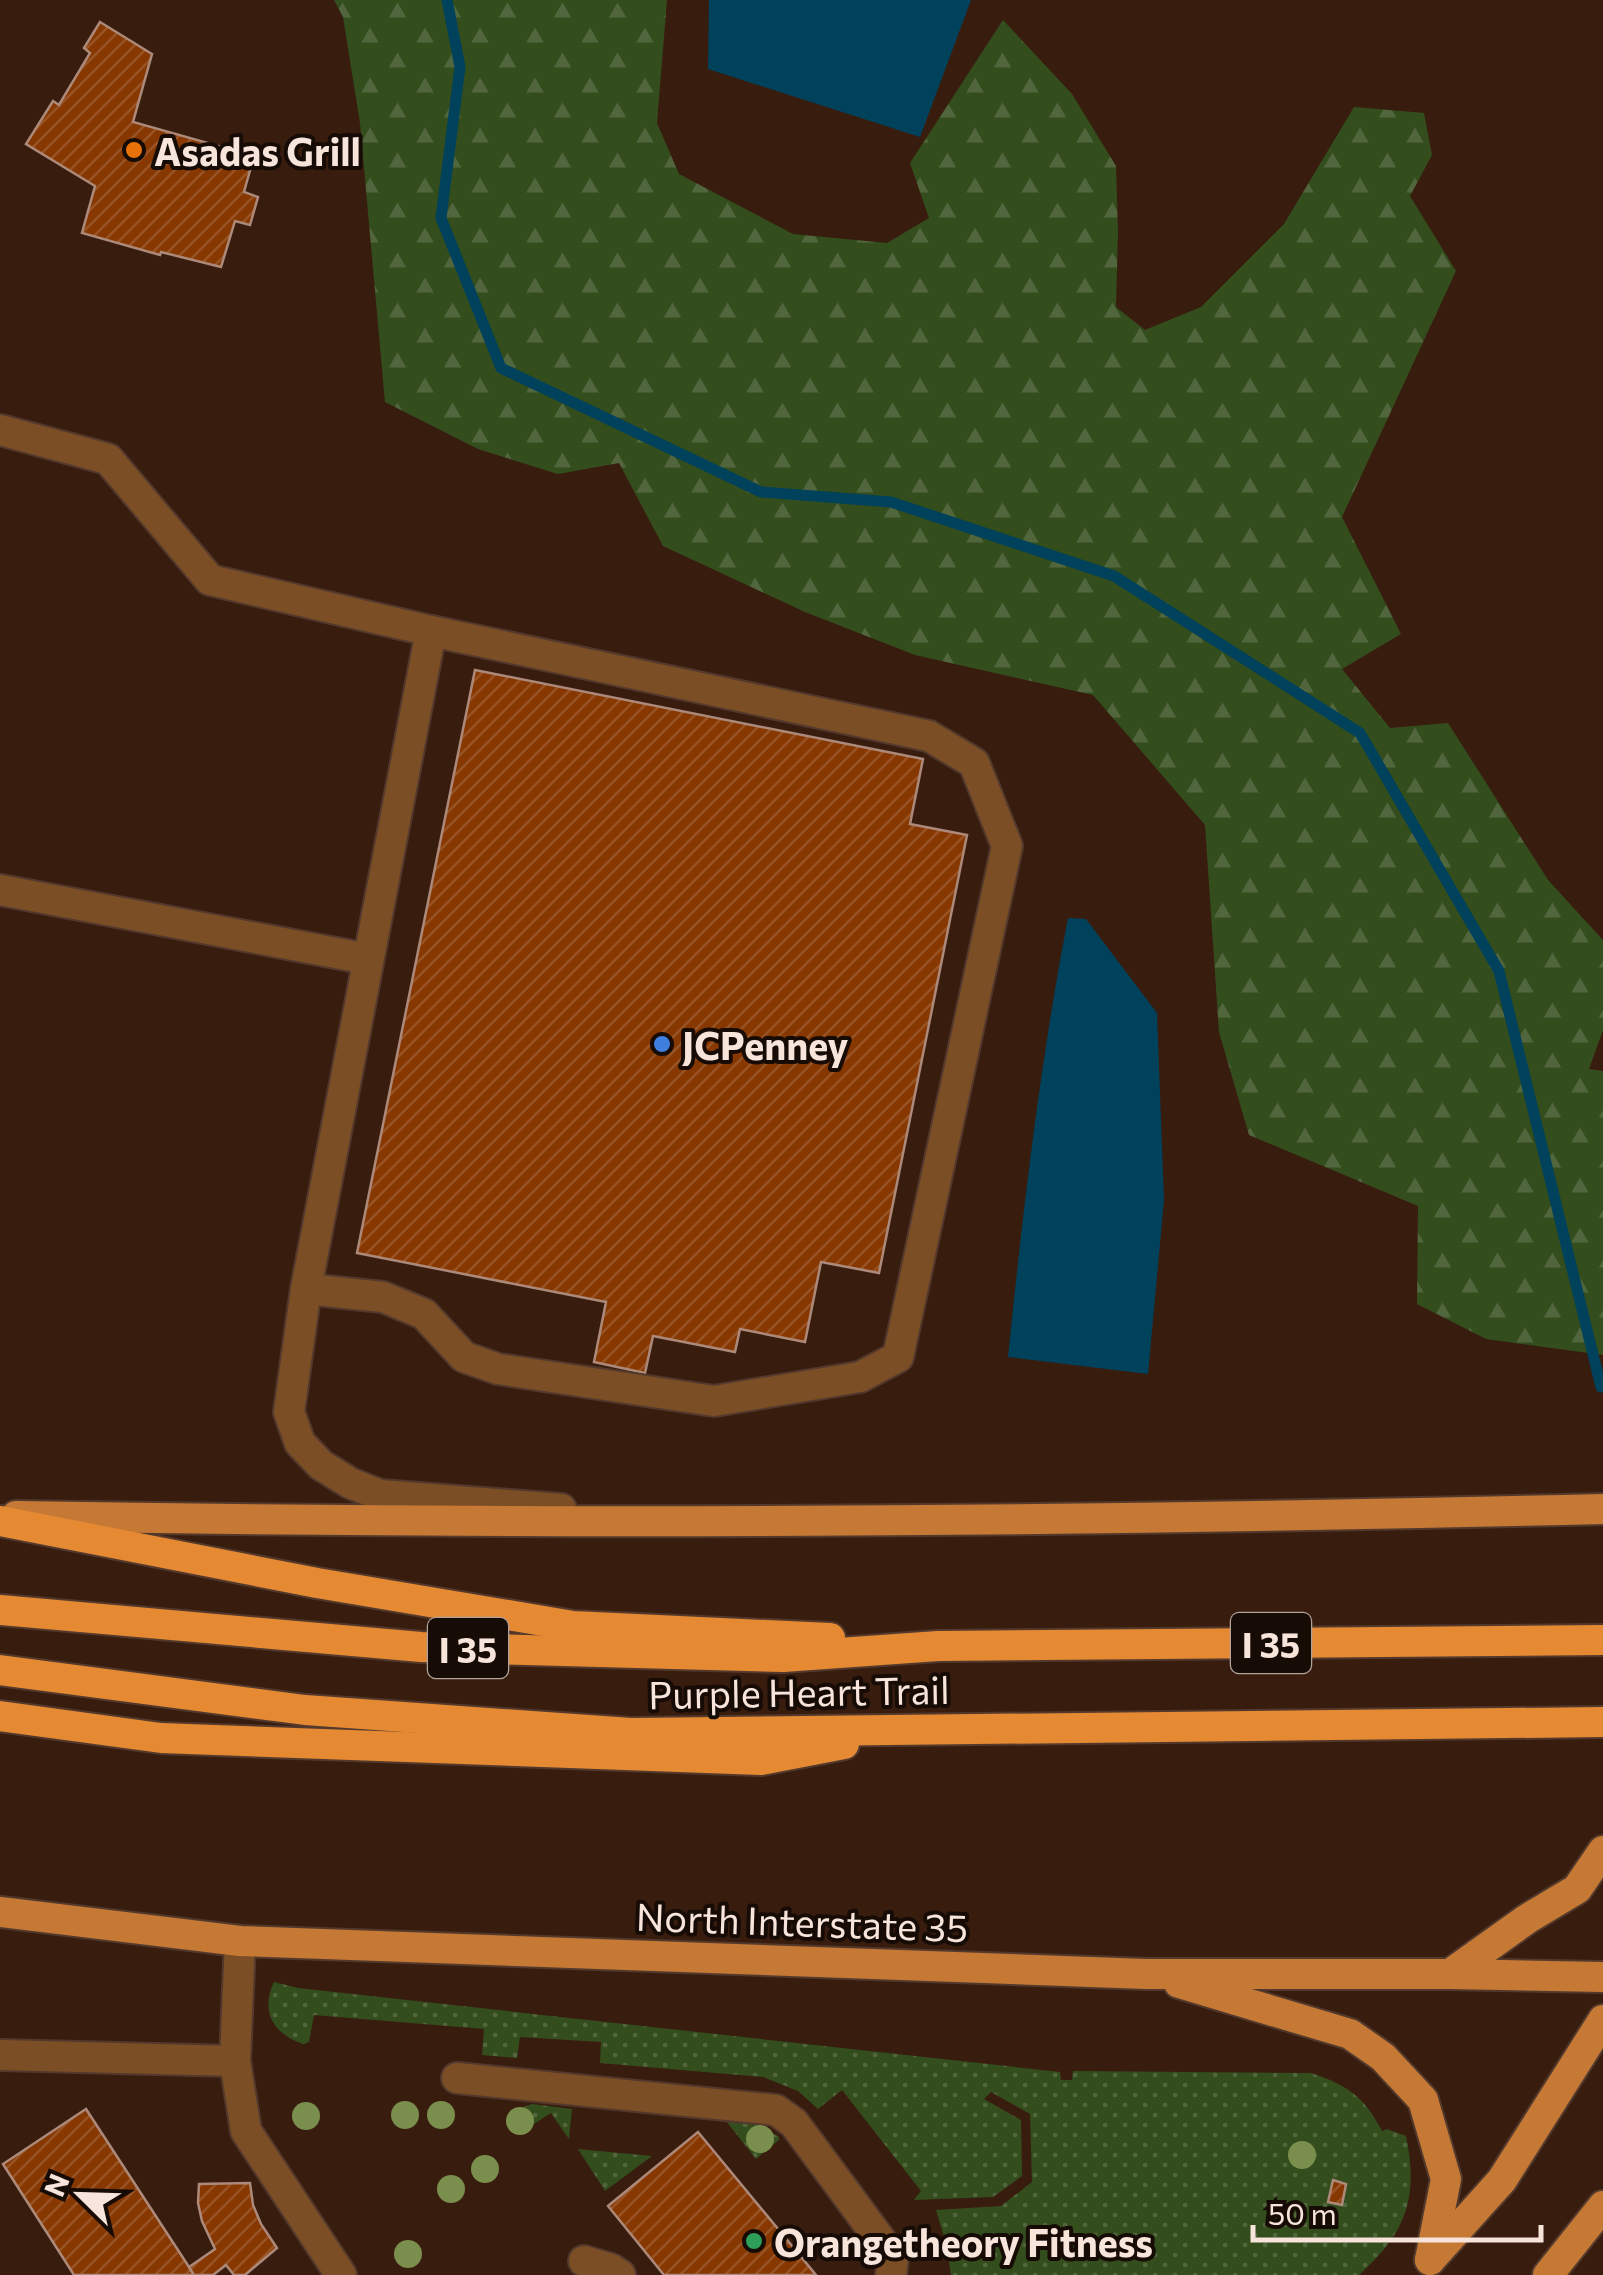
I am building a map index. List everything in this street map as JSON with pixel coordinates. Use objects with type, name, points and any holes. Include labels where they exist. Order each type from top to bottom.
[{"type":"highway","points":[[0,1519],[299,1579],[573,1626],[782,1634],[938,1646]]},
{"type":"highway","name":"Purple Heart Trail","points":[[0,1610],[421,1647],[783,1657],[938,1646],[1603,1640]]},
{"type":"highway","name":"Purple Heart Trail","points":[[0,1670],[305,1710],[631,1732],[1603,1722]]},
{"type":"highway","points":[[0,1716],[161,1738],[761,1760],[920,1730]]},
{"type":"main road","points":[[0,1519],[744,1522],[1603,1509]]},
{"type":"main road","points":[[1540,1510],[1603,1531]]},
{"type":"main road","points":[[1450,1974],[1576,1889],[1603,1851]]},
{"type":"main road","name":"North Interstate 35","points":[[0,1912],[240,1941],[1146,1974],[1603,1977]]},
{"type":"main road","points":[[1146,1974],[1350,2034],[1383,2057],[1422,2100],[1446,2179],[1423,2268]]},
{"type":"main road","points":[[1423,2268],[1502,2180],[1603,2020]]},
{"type":"main road","points":[[1548,2275],[1603,2206]]},
{"type":"lane","points":[[0,430],[108,459],[210,580],[430,631],[929,736],[974,763],[1008,846],[898,1356],[860,1377],[714,1401],[498,1369],[464,1356],[424,1314],[382,1297],[306,1289]]},
{"type":"lane","points":[[430,631],[306,1289],[289,1412],[300,1443],[322,1465],[380,1496],[744,1522]]},
{"type":"lane","points":[[0,890],[368,958]]},
{"type":"lane","points":[[240,1941],[234,2061],[246,2132],[341,2275]]},
{"type":"lane","points":[[0,2056],[234,2061]]},
{"type":"lane","points":[[457,2078],[776,2110],[794,2123],[884,2269]]},
{"type":"lane","points":[[584,2261],[620,2275]]},
{"type":"green space","points":[[334,0],[667,0],[657,123],[679,174],[793,234],[887,243],[929,218],[910,163],[1003,20],[1072,94],[1116,166],[1116,307],[1145,330],[1201,307],[1284,224],[1354,107],[1424,113],[1432,155],[1410,196],[1456,271],[1342,517],[1401,634],[1342,669],[1390,728],[1448,723],[1548,880],[1603,940],[1603,1030],[1589,1069],[1603,1071],[1603,1355],[1486,1339],[1417,1304],[1418,1206],[1249,1135],[1219,1032],[1205,825],[1093,695],[915,655],[805,612],[663,546],[619,463],[558,474],[478,449],[385,402],[360,123],[343,17]]},
{"type":"green space","points":[[274,1982],[298,1988],[1060,2072],[1061,2080],[1072,2080],[1073,2071],[1311,2073],[1353,2093],[1382,2131],[1406,2136],[1409,2196],[1398,2229],[1359,2275],[951,2275],[936,2210],[1001,2206],[1032,2182],[1030,2114],[991,2092],[984,2099],[1021,2120],[1022,2176],[993,2197],[914,2200],[921,2191],[842,2090],[818,2109],[798,2091],[763,2077],[600,2063],[601,2042],[520,2037],[517,2058],[482,2055],[484,2029],[314,2015],[309,2042],[303,2044],[284,2034],[272,2020],[268,2003]]},
{"type":"green space","points":[[532,2104],[572,2109],[569,2139],[551,2113],[523,2131],[514,2129],[518,2109]]},
{"type":"green space","points":[[726,2121],[757,2124],[779,2140],[756,2159]]},
{"type":"green space","points":[[578,2149],[652,2156],[605,2191]]},
{"type":"water","points":[[709,0],[971,0],[920,137],[708,69]]},
{"type":"water","points":[[1068,918],[1086,919],[1157,1013],[1164,1200],[1148,1374],[1008,1357],[1033,1137]]},
{"type":"building","name":"Asadas Grill","points":[[100,22],[152,54],[133,122],[254,156],[244,192],[258,197],[250,225],[235,221],[221,267],[82,233],[95,186],[26,144],[53,101],[59,105],[90,53],[84,48]]},
{"type":"building","name":"JCPenney","points":[[475,670],[923,759],[910,824],[967,835],[879,1273],[821,1262],[805,1342],[740,1329],[735,1352],[653,1336],[645,1373],[594,1362],[606,1302],[357,1253]]},
{"type":"building","points":[[86,2109],[194,2275],[74,2275],[3,2164]]},
{"type":"building","points":[[698,2132],[816,2275],[664,2275],[608,2206]]},
{"type":"building","points":[[1333,2180],[1346,2184],[1342,2205],[1328,2202]]},
{"type":"building","points":[[250,2183],[253,2205],[277,2248],[245,2275],[234,2275],[226,2265],[213,2275],[194,2275],[189,2267],[215,2249],[202,2221],[199,2184]]},
{"type":"waterway","points":[[447,0],[460,67],[441,218],[501,368],[761,492],[891,502],[1114,576],[1360,733],[1499,971],[1601,1387]]},
{"type":"place","name":"Asadas Grill","points":[[134,150]]},
{"type":"place","name":"JCPenney","points":[[662,1044]]},
{"type":"place","name":"Orangetheory Fitness","points":[[754,2241]]}]
